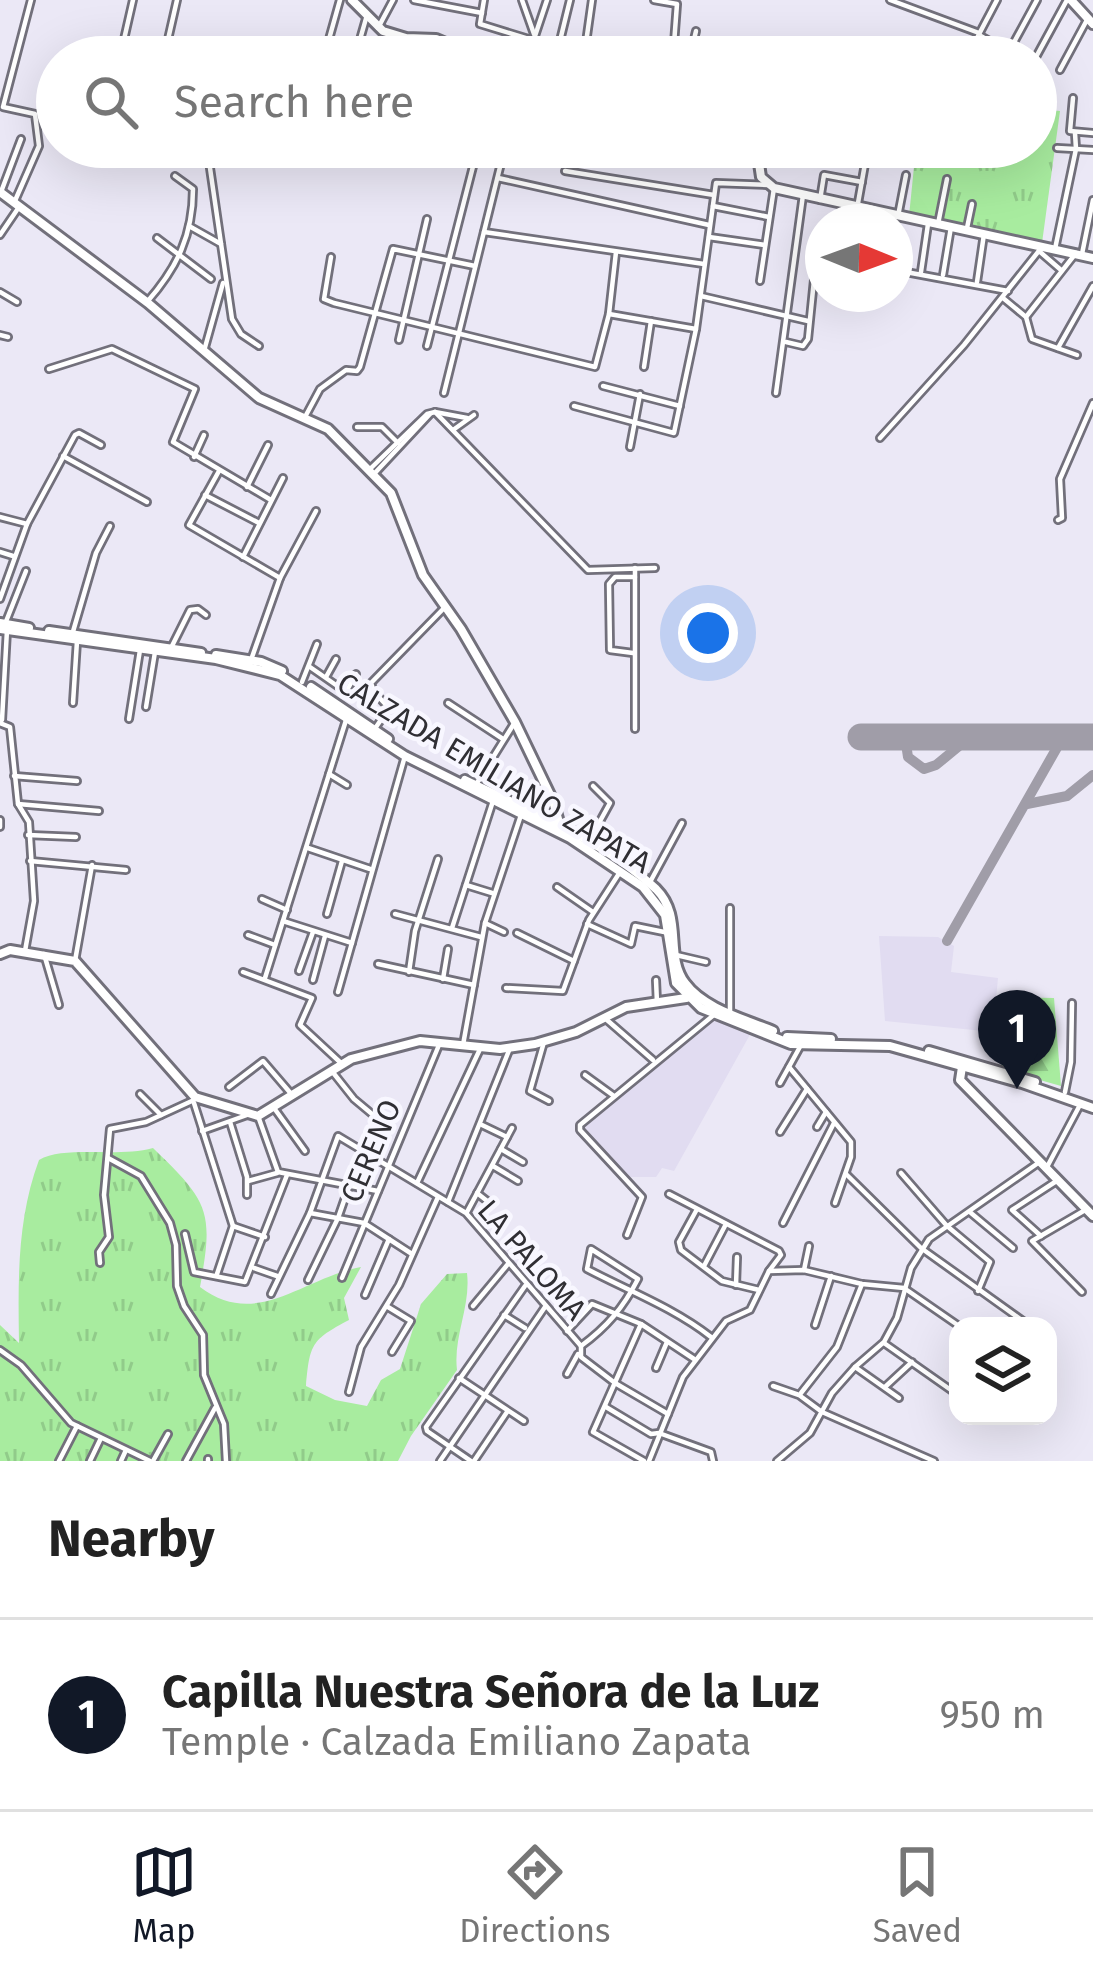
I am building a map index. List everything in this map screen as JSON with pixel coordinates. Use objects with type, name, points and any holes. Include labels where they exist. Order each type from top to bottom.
[{"type":"main road","points":[[1069,0],[1090,21]]},
{"type":"main road","points":[[355,1],[378,28],[400,36]]},
{"type":"main road","points":[[761,168],[761,177],[771,186],[836,204]]},
{"type":"main road","points":[[0,192],[147,302],[259,398],[328,429],[391,493],[423,575],[514,722],[553,801],[560,826]]},
{"type":"main road","points":[[913,219],[1093,258]]},
{"type":"main road","name":"CALZADA EMILIANO ZAPATA","points":[[3,626],[268,670],[405,756],[560,826],[649,884],[671,914],[685,992]]},
{"type":"main road","name":"CALZADA EMILIANO ZAPATA","points":[[75,638],[250,660],[302,682],[374,730],[570,838],[656,899],[669,933],[671,964],[685,992]]},
{"type":"main road","points":[[0,954],[25,951],[75,961],[194,1099],[254,1115],[274,1108],[342,1064],[420,1041],[510,1048],[544,1042],[626,1007],[657,1003],[685,992],[791,1039],[890,1041],[1093,1106]]},
{"type":"main road","points":[[685,992],[715,1014],[802,1045],[890,1046],[1065,1092],[1093,1106]]},
{"type":"main road","points":[[964,1064],[960,1081],[1090,1212]]},
{"type":"street","points":[[31,0],[4,107],[35,114],[36,120]]},
{"type":"street","points":[[125,36],[133,0]]},
{"type":"street","points":[[168,36],[177,0]]},
{"type":"street","points":[[330,36],[340,0]]},
{"type":"street","points":[[378,28],[393,0]]},
{"type":"street","points":[[414,0],[482,13]]},
{"type":"street","points":[[484,0],[480,24],[523,36]]},
{"type":"street","points":[[522,0],[533,36]]},
{"type":"street","points":[[535,36],[547,0]]},
{"type":"street","points":[[561,36],[569,0]]},
{"type":"street","points":[[587,36],[592,0]]},
{"type":"street","points":[[655,0],[677,4],[674,36]]},
{"type":"street","points":[[890,0],[982,36]]},
{"type":"street","points":[[979,34],[997,0]]},
{"type":"street","points":[[1017,36],[1036,0]]},
{"type":"street","points":[[1048,36],[1069,0]]},
{"type":"street","points":[[361,36],[367,15]]},
{"type":"street","points":[[1060,70],[1090,21]]},
{"type":"street","points":[[695,36],[696,31]]},
{"type":"street","points":[[1055,249],[1076,149],[1070,128],[1073,98]]},
{"type":"street","points":[[1075,133],[1093,133]]},
{"type":"street","points":[[0,192],[21,139]]},
{"type":"street","points":[[1057,148],[1093,150]]},
{"type":"street","points":[[0,235],[36,156]]},
{"type":"street","points":[[210,168],[224,278],[236,328],[259,346]]},
{"type":"street","points":[[427,346],[472,168]]},
{"type":"street","points":[[444,393],[500,168]]},
{"type":"street","points":[[858,204],[864,168]]},
{"type":"street","points":[[565,171],[715,195]]},
{"type":"street","points":[[820,200],[824,175],[862,182]]},
{"type":"street","points":[[900,204],[906,175]]},
{"type":"street","points":[[147,302],[182,255],[189,226],[193,188],[175,176]]},
{"type":"street","points":[[498,178],[710,225]]},
{"type":"street","points":[[921,272],[947,179]]},
{"type":"street","points":[[574,406],[674,434],[696,329],[718,181],[771,186],[760,280]]},
{"type":"street","points":[[776,394],[802,195]]},
{"type":"street","points":[[1026,317],[1076,256],[1093,200]]},
{"type":"street","points":[[966,231],[972,204]]},
{"type":"street","points":[[713,206],[770,218]]},
{"type":"street","points":[[399,340],[428,219]]},
{"type":"street","points":[[189,226],[221,245]]},
{"type":"street","points":[[942,277],[951,227]]},
{"type":"street","points":[[484,232],[704,264]]},
{"type":"street","points":[[977,283],[984,234]]},
{"type":"street","points":[[709,237],[766,245]]},
{"type":"street","points":[[157,238],[212,279]]},
{"type":"street","points":[[304,417],[320,388],[346,370],[360,368],[394,247],[475,266]]},
{"type":"street","points":[[880,438],[1041,249],[1061,270]]},
{"type":"street","points":[[332,257],[324,298],[374,315],[595,367],[609,314],[614,251]]},
{"type":"street","points":[[1049,260],[1076,256]]},
{"type":"street","points":[[913,271],[1008,291]]},
{"type":"street","points":[[204,351],[224,278]]},
{"type":"street","points":[[1058,348],[1093,286]]},
{"type":"street","points":[[0,292],[16,302]]},
{"type":"street","points":[[701,296],[808,321]]},
{"type":"street","points":[[1003,298],[1026,317],[1032,339],[1077,355]]},
{"type":"street","points":[[784,342],[806,345],[809,312]]},
{"type":"street","points":[[609,314],[696,329]]},
{"type":"street","points":[[644,367],[651,321]]},
{"type":"street","points":[[49,369],[112,349],[197,391],[173,456]]},
{"type":"street","points":[[603,386],[680,406]]},
{"type":"street","points":[[630,447],[640,394]]},
{"type":"street","points":[[1058,520],[1062,518],[1060,479],[1093,403]]},
{"type":"street","points":[[433,413],[587,570],[635,573]]},
{"type":"street","points":[[371,472],[433,413],[470,416],[453,430]]},
{"type":"street","points":[[357,428],[382,427],[400,445]]},
{"type":"street","points":[[0,599],[27,524],[77,434],[101,446]]},
{"type":"street","points":[[194,457],[204,436]]},
{"type":"street","points":[[175,444],[271,500]]},
{"type":"street","points":[[247,487],[268,445]]},
{"type":"street","points":[[63,456],[147,502]]},
{"type":"street","points":[[219,471],[189,525],[280,578]]},
{"type":"street","points":[[243,557],[283,478]]},
{"type":"street","points":[[206,495],[260,524]]},
{"type":"street","points":[[250,660],[280,578],[316,511]]},
{"type":"street","points":[[0,517],[27,524]]},
{"type":"street","points":[[73,703],[75,638],[96,553],[110,526]]},
{"type":"street","points":[[0,552],[14,556]]},
{"type":"street","points":[[635,653],[611,652],[610,580],[655,568]]},
{"type":"street","points":[[25,951],[34,901],[29,822],[18,804],[10,727],[1,723],[3,626],[26,571]]},
{"type":"street","points":[[635,573],[635,729]]},
{"type":"street","points":[[374,730],[389,708],[371,682],[446,606]]},
{"type":"street","points":[[171,648],[190,610],[206,615]]},
{"type":"street","points":[[302,682],[317,644]]},
{"type":"street","points":[[129,718],[140,650]]},
{"type":"street","points":[[146,707],[155,652]]},
{"type":"street","points":[[326,677],[336,658]]},
{"type":"street","points":[[310,668],[346,692],[356,674]]},
{"type":"street","points":[[448,703],[503,739]]},
{"type":"street","points":[[265,978],[347,717]]},
{"type":"street","points":[[476,785],[514,722]]},
{"type":"street","points":[[338,992],[405,756]]},
{"type":"street","points":[[329,774],[347,785]]},
{"type":"street","points":[[14,776],[77,781]]},
{"type":"street","points":[[588,842],[610,803],[592,786]]},
{"type":"street","points":[[452,928],[495,798]]},
{"type":"street","points":[[18,804],[99,811]]},
{"type":"street","points":[[463,1045],[484,923],[521,814]]},
{"type":"street","points":[[649,884],[682,823]]},
{"type":"street","points":[[28,835],[76,837]]},
{"type":"street","points":[[307,848],[370,869]]},
{"type":"street","points":[[409,972],[418,922],[438,859]]},
{"type":"street","points":[[30,861],[126,869]]},
{"type":"street","points":[[327,914],[342,861]]},
{"type":"street","points":[[75,961],[92,865]]},
{"type":"street","points":[[506,988],[563,991],[587,924],[620,872]]},
{"type":"street","points":[[466,885],[492,893]]},
{"type":"street","points":[[556,887],[593,912]]},
{"type":"street","points":[[262,899],[286,910]]},
{"type":"street","points":[[730,908],[730,1013]]},
{"type":"street","points":[[394,914],[482,937]]},
{"type":"street","points":[[283,921],[352,943]]},
{"type":"street","points":[[484,923],[504,932]]},
{"type":"street","points":[[587,924],[631,944],[635,926],[669,933]]},
{"type":"street","points":[[299,971],[313,932]]},
{"type":"street","points":[[517,933],[574,961]]},
{"type":"street","points":[[248,934],[275,945]]},
{"type":"street","points":[[313,980],[325,936]]},
{"type":"street","points":[[443,979],[448,949]]},
{"type":"street","points":[[44,954],[59,1005]]},
{"type":"street","points":[[676,955],[706,962]]},
{"type":"street","points":[[378,964],[474,986]]},
{"type":"street","points":[[243,972],[312,998],[300,1025],[342,1064]]},
{"type":"street","points":[[656,980],[657,1003]]},
{"type":"street","points":[[1065,1092],[1071,1062],[1072,1003]]},
{"type":"street","points":[[627,1234],[643,1197],[580,1125],[715,1014]]},
{"type":"street","points":[[603,1016],[655,1061]]},
{"type":"street","name":"CERENO","points":[[342,1278],[440,1041]]},
{"type":"street","points":[[544,1042],[530,1091],[549,1101]]},
{"type":"street","points":[[780,1083],[802,1045]]},
{"type":"street","points":[[417,1183],[481,1047]]},
{"type":"street","points":[[448,1202],[510,1048]]},
{"type":"street","points":[[229,1088],[263,1060],[293,1096]]},
{"type":"street","points":[[789,1066],[851,1142],[836,1202]]},
{"type":"street","points":[[331,1070],[354,1100],[378,1119]]},
{"type":"street","points":[[585,1075],[614,1096]]},
{"type":"street","points":[[780,1132],[807,1089]]},
{"type":"street","points":[[140,1094],[161,1115]]},
{"type":"street","points":[[100,1263],[99,1252],[109,1237],[104,1195],[110,1128],[161,1115],[194,1099],[233,1226],[217,1274],[212,1277],[192,1270],[185,1234]]},
{"type":"street","points":[[777,1461],[810,1433],[854,1367],[884,1342],[921,1248],[1044,1164],[1081,1103]]},
{"type":"street","points":[[274,1108],[305,1151]]},
{"type":"street","points":[[817,1126],[826,1112]]},
{"type":"street","points":[[202,1131],[254,1115],[278,1172]]},
{"type":"street","points":[[230,1123],[248,1195]]},
{"type":"street","points":[[783,1222],[834,1123]]},
{"type":"street","points":[[482,1125],[507,1137]]},
{"type":"street","points":[[466,1214],[512,1127]]},
{"type":"street","name":"LA PALOMA","points":[[320,1180],[338,1136],[466,1214],[580,1350],[615,1383],[668,1414]]},
{"type":"street","points":[[501,1149],[524,1162]]},
{"type":"street","points":[[308,1280],[338,1218],[362,1150]]},
{"type":"street","points":[[108,1158],[141,1176],[173,1231],[177,1286],[203,1335],[205,1379],[224,1424],[226,1461]]},
{"type":"street","points":[[493,1166],[518,1181]]},
{"type":"street","points":[[248,1181],[278,1172],[378,1191]]},
{"type":"street","points":[[901,1173],[947,1226],[990,1262],[979,1291]]},
{"type":"street","points":[[846,1174],[921,1248],[1012,1317]]},
{"type":"street","points":[[217,1274],[245,1282],[287,1175]]},
{"type":"street","points":[[271,1294],[310,1213],[320,1180]]},
{"type":"street","points":[[1041,1236],[1012,1210],[1058,1180]]},
{"type":"street","points":[[479,1190],[490,1204]]},
{"type":"street","points":[[641,1324],[593,1432],[630,1458],[646,1461],[694,1359],[726,1321],[750,1310],[780,1252],[669,1194]]},
{"type":"street","points":[[350,1392],[361,1347],[388,1307],[438,1197]]},
{"type":"street","points":[[697,1209],[680,1246],[722,1281],[759,1290]]},
{"type":"street","points":[[1082,1292],[1032,1241],[1090,1212]]},
{"type":"street","points":[[310,1213],[364,1223],[412,1254]]},
{"type":"street","points":[[970,1213],[1013,1249]]},
{"type":"street","points":[[704,1266],[725,1224]]},
{"type":"street","points":[[233,1226],[265,1237]]},
{"type":"street","points":[[365,1295],[389,1239]]},
{"type":"street","points":[[804,1270],[809,1246]]},
{"type":"street","points":[[567,1374],[573,1357],[619,1313],[631,1292],[638,1276],[590,1249],[587,1269],[631,1292],[659,1303],[712,1337]]},
{"type":"street","points":[[736,1285],[737,1257]]},
{"type":"street","points":[[473,1306],[510,1262]]},
{"type":"street","points":[[254,1268],[277,1276]]},
{"type":"street","points":[[769,1271],[804,1270],[904,1288],[949,1319]]},
{"type":"street","points":[[814,1325],[831,1276]]},
{"type":"street","points":[[800,1394],[837,1347],[862,1284]]},
{"type":"street","points":[[507,1412],[472,1461],[426,1429],[525,1286]]},
{"type":"street","name":"LA PALOMA","points":[[567,1331],[590,1303],[641,1324],[694,1359]]},
{"type":"street","points":[[388,1307],[410,1321],[392,1352]]},
{"type":"street","points":[[440,1461],[545,1307]]},
{"type":"street","points":[[504,1315],[527,1330]]},
{"type":"street","points":[[656,1368],[668,1342]]},
{"type":"street","points":[[884,1342],[949,1389]]},
{"type":"street","points":[[0,1350],[21,1365],[55,1409],[77,1426],[151,1461],[168,1434]]},
{"type":"street","points":[[885,1388],[912,1362]]},
{"type":"street","points":[[854,1367],[899,1398]]},
{"type":"street","points":[[460,1378],[524,1421]]},
{"type":"street","points":[[773,1385],[934,1461]]},
{"type":"street","points":[[604,1406],[651,1435],[659,1433],[711,1452],[713,1461]]},
{"type":"street","points":[[187,1461],[215,1408]]},
{"type":"street","points":[[59,1461],[77,1426]]},
{"type":"street","points":[[90,1461],[101,1438]]},
{"type":"street","points":[[121,1461],[126,1450]]},
{"type":"shaded area","points":[[879,936],[938,937],[954,946],[951,972],[998,978],[993,1032],[885,1021]]},
{"type":"shaded area","points":[[716,1016],[752,1031],[674,1171],[662,1168],[656,1177],[627,1177],[582,1125]]},
{"type":"green space","points":[[914,168],[1052,168],[1042,243],[913,217]]},
{"type":"green space","points":[[1010,997],[1054,998],[1061,1086],[1001,1069]]},
{"type":"green space","points":[[153,1148],[186,1182],[203,1209],[206,1241],[200,1287],[241,1304],[260,1302],[361,1267],[344,1298],[349,1320],[320,1339],[309,1361],[306,1386],[335,1400],[367,1406],[381,1380],[400,1369],[421,1304],[447,1274],[467,1273],[457,1370],[398,1461],[0,1461],[0,1325],[19,1343],[23,1227],[39,1160],[63,1153]]},
{"type":"taxiway","points":[[905,737],[908,757],[924,769],[970,737]]},
{"type":"taxiway","points":[[947,941],[1063,737]]},
{"type":"taxiway","points":[[1027,804],[1067,796],[1093,775]]},
{"type":"runway","points":[[861,737],[1093,737]]},
{"type":"place","name":"Capilla Nuestra Señora de la Luz","points":[[1017,1089]]}]
